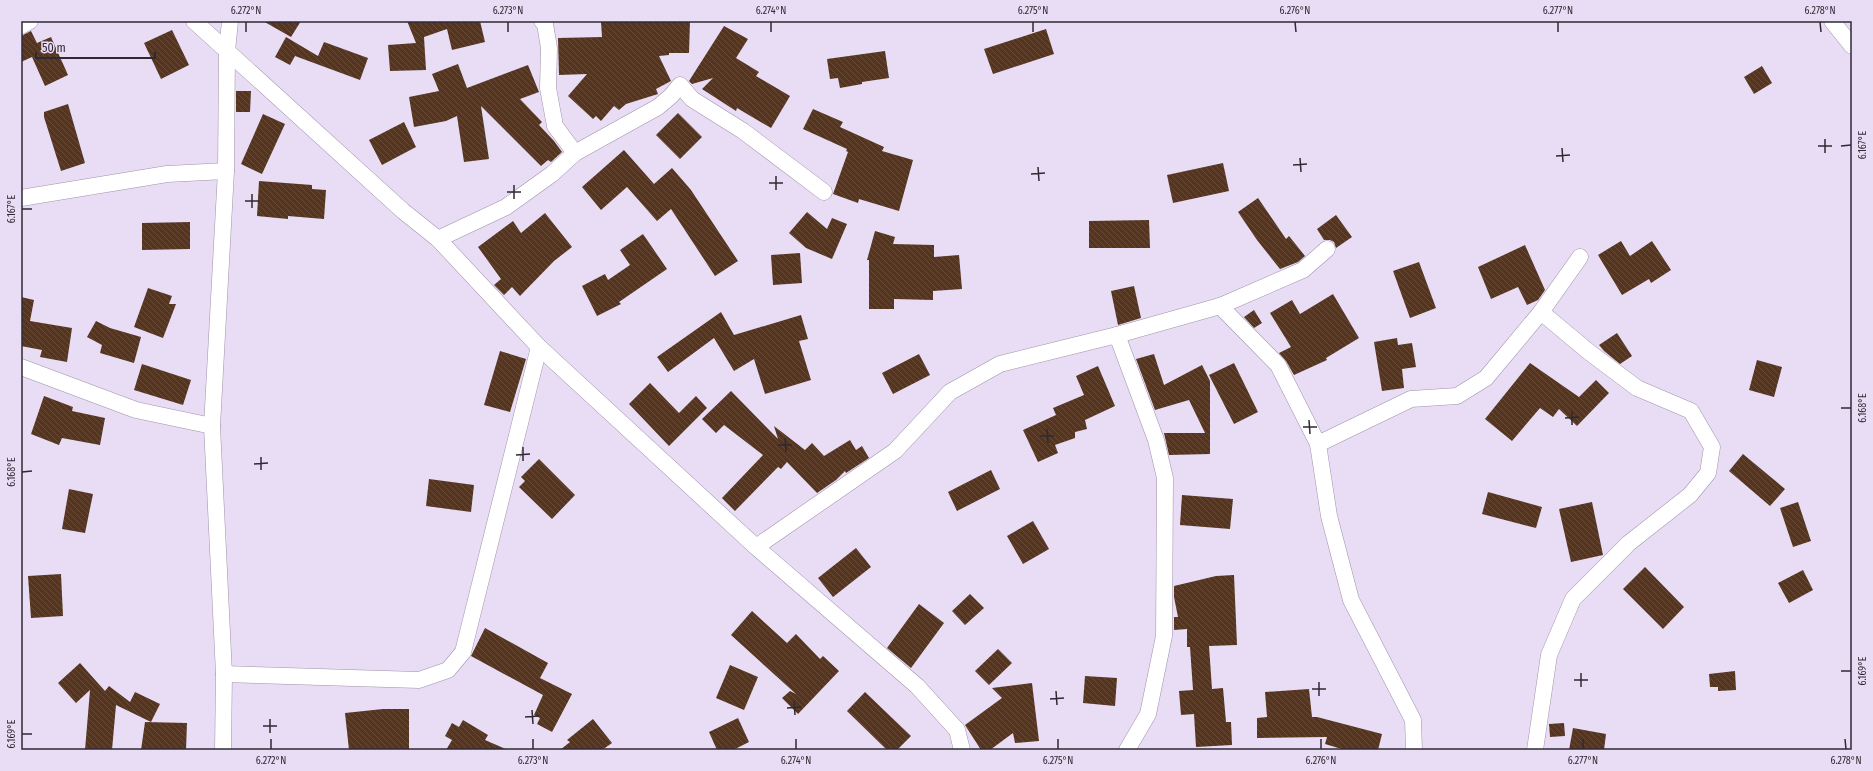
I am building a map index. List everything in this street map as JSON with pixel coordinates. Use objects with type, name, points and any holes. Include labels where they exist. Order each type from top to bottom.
[{"type":"street","points":[[21,26],[30,21]]},
{"type":"street","points":[[194,21],[403,211],[438,239],[539,347],[756,547],[917,686],[957,730],[962,750]]},
{"type":"street","points":[[223,750],[224,674],[212,426],[226,171],[227,51],[230,21]]},
{"type":"street","points":[[542,21],[545,24],[549,48],[548,88],[555,126],[575,153]]},
{"type":"street","points":[[1832,21],[1852,46]]},
{"type":"street","points":[[438,239],[506,207],[552,174],[575,153],[658,107],[671,96],[680,85],[692,99],[743,132],[824,192]]},
{"type":"street","points":[[21,198],[167,174],[226,171]]},
{"type":"street","points":[[756,547],[895,451],[950,392],[1000,364],[1117,335],[1220,306],[1303,270],[1327,249]]},
{"type":"street","points":[[1318,444],[1411,399],[1457,396],[1486,378],[1541,312],[1580,258]]},
{"type":"street","points":[[1220,306],[1278,366],[1318,444],[1329,516],[1351,600],[1413,720],[1414,750]]},
{"type":"street","points":[[1535,750],[1549,655],[1573,599],[1629,543],[1690,495],[1708,473],[1712,447],[1691,411],[1637,388],[1589,352],[1541,312]]},
{"type":"street","points":[[1117,335],[1156,440],[1165,478],[1164,636],[1148,714],[1127,750]]},
{"type":"street","points":[[224,674],[419,680],[448,670],[463,652],[539,347]]},
{"type":"street","points":[[21,367],[136,410],[212,426]]},
{"type":"building","points":[[263,21],[301,21],[291,37]]},
{"type":"building","points":[[407,21],[480,21],[485,42],[452,50],[447,29],[424,37],[426,70],[390,71],[388,45],[416,43]]},
{"type":"building","points":[[690,21],[689,53],[669,53],[669,55],[659,56],[671,81],[656,89],[658,94],[626,104],[619,110],[614,106],[601,121],[596,116],[593,119],[568,96],[587,74],[559,75],[558,38],[602,37],[601,22]]},
{"type":"building","points":[[724,26],[748,39],[736,58],[759,72],[756,76],[790,96],[771,128],[737,108],[736,111],[702,89],[713,78],[692,84],[689,81]]},
{"type":"building","points":[[1046,29],[1054,54],[993,74],[984,49]]},
{"type":"building","points":[[172,30],[189,65],[161,79],[144,43]]},
{"type":"building","points":[[31,31],[37,43],[51,37],[68,75],[45,86],[32,57],[21,62],[21,36]]},
{"type":"building","points":[[286,37],[318,56],[324,42],[368,58],[360,80],[295,56],[290,65],[275,57]]},
{"type":"building","points":[[885,51],[889,78],[862,82],[862,84],[840,88],[838,78],[830,79],[827,59]]},
{"type":"building","points":[[458,64],[467,88],[528,65],[539,92],[520,99],[542,122],[539,125],[562,152],[551,162],[548,160],[541,166],[481,106],[489,159],[464,162],[457,116],[446,121],[414,127],[409,97],[439,91],[432,74]]},
{"type":"building","points":[[1762,66],[1772,83],[1754,94],[1744,77]]},
{"type":"building","points":[[236,91],[251,91],[250,112],[236,112]]},
{"type":"building","points":[[68,104],[85,163],[61,171],[44,117],[44,112]]},
{"type":"building","points":[[813,109],[843,122],[840,127],[884,147],[882,151],[913,160],[899,211],[859,199],[858,203],[833,194],[848,152],[846,151],[847,149],[803,129]]},
{"type":"building","points":[[678,113],[702,137],[680,159],[656,135]]},
{"type":"building","points":[[263,114],[285,124],[262,174],[241,164]]},
{"type":"building","points":[[404,122],[416,147],[382,165],[369,140]]},
{"type":"building","points":[[624,150],[654,184],[672,168],[691,190],[738,261],[715,276],[671,209],[657,221],[627,187],[601,210],[582,187]]},
{"type":"building","points":[[1223,163],[1229,191],[1173,203],[1167,175]]},
{"type":"building","points":[[259,181],[312,185],[312,189],[326,190],[324,219],[288,216],[288,219],[257,216]]},
{"type":"building","points":[[1258,198],[1286,239],[1289,236],[1305,256],[1298,262],[1280,269],[1257,240],[1238,212]]},
{"type":"building","points":[[807,212],[827,229],[832,218],[847,224],[832,259],[806,248],[789,233]]},
{"type":"building","points":[[545,213],[572,247],[554,261],[520,296],[512,287],[504,295],[494,285],[501,279],[478,247],[513,221],[521,233]]},
{"type":"building","points":[[1336,215],[1352,237],[1336,248],[1334,242],[1324,240],[1317,229]]},
{"type":"building","points":[[1149,220],[1150,248],[1089,248],[1089,221]]},
{"type":"building","points":[[190,222],[190,249],[142,250],[142,223]]},
{"type":"building","points":[[875,231],[895,237],[893,244],[934,245],[934,257],[959,255],[962,289],[933,291],[933,300],[894,299],[894,309],[869,309],[869,260],[867,260]]},
{"type":"building","points":[[643,234],[667,269],[619,302],[621,304],[597,316],[582,286],[605,274],[608,280],[630,265],[620,250]]},
{"type":"building","points":[[1621,241],[1630,256],[1652,241],[1671,270],[1651,283],[1649,279],[1622,295],[1598,255]]},
{"type":"building","points":[[1525,245],[1545,290],[1538,300],[1527,305],[1518,287],[1491,299],[1478,267]]},
{"type":"building","points":[[800,253],[802,283],[773,285],[771,255]]},
{"type":"building","points":[[1419,262],[1436,308],[1410,318],[1393,271]]},
{"type":"building","points":[[1134,286],[1141,318],[1118,325],[1111,291]]},
{"type":"building","points":[[148,288],[172,296],[169,304],[176,304],[163,338],[134,327]]},
{"type":"building","points":[[1333,294],[1359,338],[1326,358],[1327,360],[1294,375],[1286,361],[1279,353],[1291,347],[1270,313],[1292,300],[1300,314]]},
{"type":"building","points":[[21,297],[34,300],[30,321],[72,328],[67,362],[40,357],[42,350],[21,346]]},
{"type":"building","points":[[1254,310],[1262,323],[1254,328],[1244,317]]},
{"type":"building","points":[[721,312],[734,335],[801,315],[808,339],[799,341],[811,380],[765,394],[754,359],[734,371],[714,338],[668,372],[657,357]]},
{"type":"building","points":[[96,321],[110,328],[141,337],[134,363],[100,353],[102,345],[87,337]]},
{"type":"building","points":[[1617,333],[1632,356],[1620,364],[1599,345]]},
{"type":"building","points":[[1397,338],[1398,345],[1412,343],[1416,367],[1402,369],[1404,388],[1382,391],[1374,342]]},
{"type":"building","points":[[500,351],[526,359],[510,412],[484,405]]},
{"type":"building","points":[[919,354],[930,375],[893,394],[882,373]]},
{"type":"building","points":[[1154,354],[1164,385],[1202,365],[1210,381],[1210,454],[1169,455],[1164,433],[1205,433],[1189,400],[1155,410],[1136,359]]},
{"type":"building","points":[[1757,360],[1782,367],[1774,397],[1749,390]]},
{"type":"building","points":[[1234,363],[1258,412],[1234,424],[1209,375]]},
{"type":"building","points":[[1530,363],[1579,397],[1596,380],[1609,393],[1577,426],[1559,409],[1553,417],[1540,408],[1512,441],[1485,419]]},
{"type":"building","points":[[142,364],[191,380],[183,405],[134,390]]},
{"type":"building","points":[[1098,366],[1115,406],[1085,420],[1087,429],[1075,432],[1075,438],[1055,445],[1058,453],[1038,462],[1023,430],[1056,415],[1053,408],[1084,395],[1076,376]]},
{"type":"building","points":[[650,383],[679,413],[696,396],[707,408],[669,446],[629,404]]},
{"type":"building","points":[[731,391],[778,439],[774,426],[805,450],[812,443],[824,456],[850,440],[856,450],[862,446],[869,458],[846,473],[845,471],[836,480],[817,493],[787,462],[781,469],[778,467],[735,511],[722,498],[763,455],[724,425],[716,433],[702,419]]},
{"type":"building","points":[[44,396],[73,407],[72,411],[105,418],[100,445],[62,438],[59,445],[31,434]]},
{"type":"building","points":[[1743,454],[1785,489],[1770,506],[1729,471]]},
{"type":"building","points":[[539,459],[575,495],[552,519],[519,487],[525,481],[521,477]]},
{"type":"building","points":[[991,470],[1000,489],[957,511],[948,492]]},
{"type":"building","points":[[429,479],[474,485],[471,512],[426,506]]},
{"type":"building","points":[[69,489],[93,494],[85,533],[62,529]]},
{"type":"building","points":[[1488,492],[1542,507],[1536,528],[1482,514]]},
{"type":"building","points":[[1182,495],[1233,499],[1230,529],[1180,525]]},
{"type":"building","points":[[1592,502],[1603,555],[1571,562],[1559,509]]},
{"type":"building","points":[[1798,502],[1811,541],[1793,547],[1780,508]]},
{"type":"building","points":[[1033,521],[1049,549],[1023,564],[1007,536]]},
{"type":"building","points":[[856,548],[871,567],[833,597],[818,578]]},
{"type":"building","points":[[1645,567],[1684,607],[1663,629],[1623,589]]},
{"type":"building","points":[[1803,570],[1813,590],[1789,603],[1778,583]]},
{"type":"building","points":[[61,574],[63,616],[31,618],[28,576]]},
{"type":"building","points":[[1234,575],[1237,645],[1209,646],[1212,689],[1223,688],[1226,722],[1231,722],[1232,745],[1196,747],[1194,714],[1181,715],[1179,691],[1193,690],[1190,647],[1187,647],[1187,629],[1174,630],[1174,617],[1178,617],[1174,597],[1174,586],[1216,576]]},
{"type":"building","points":[[970,594],[984,608],[965,625],[952,611]]},
{"type":"building","points":[[919,604],[944,623],[911,668],[887,648]]},
{"type":"building","points":[[752,611],[787,643],[796,634],[820,659],[823,656],[839,671],[798,714],[782,698],[790,691],[796,694],[731,635]]},
{"type":"building","points":[[485,628],[548,663],[540,678],[572,694],[552,732],[537,724],[540,718],[534,715],[543,695],[471,656]]},
{"type":"building","points":[[998,649],[1012,663],[989,685],[975,671]]},
{"type":"building","points":[[80,663],[105,691],[109,686],[130,702],[135,692],[160,704],[151,722],[116,705],[112,750],[85,750],[90,690],[76,703],[58,683]]},
{"type":"building","points":[[730,665],[758,677],[744,710],[716,698]]},
{"type":"building","points":[[1735,671],[1736,690],[1718,691],[1718,687],[1710,687],[1709,674]]},
{"type":"building","points":[[1085,676],[1117,678],[1115,706],[1083,703]]},
{"type":"building","points":[[1032,683],[1039,741],[1015,743],[1013,733],[990,750],[981,750],[965,725],[1002,698],[992,688]]},
{"type":"building","points":[[1309,689],[1312,717],[1382,734],[1378,750],[1345,750],[1325,744],[1327,737],[1257,738],[1257,718],[1267,717],[1265,692]]},
{"type":"building","points":[[865,692],[911,736],[897,750],[887,750],[847,711]]},
{"type":"building","points":[[383,709],[409,709],[409,750],[349,750],[345,713]]},
{"type":"building","points":[[738,718],[749,742],[733,750],[717,750],[709,732]]},
{"type":"building","points":[[593,719],[612,743],[602,750],[560,750],[570,742],[567,740]]},
{"type":"building","points":[[463,720],[488,735],[485,740],[508,750],[446,750],[452,740],[445,736],[452,723],[459,727]]},
{"type":"building","points":[[145,722],[187,723],[186,750],[141,750]]},
{"type":"building","points":[[1564,723],[1565,736],[1550,737],[1549,724]]},
{"type":"building","points":[[1573,728],[1606,734],[1604,750],[1569,750]]}]
